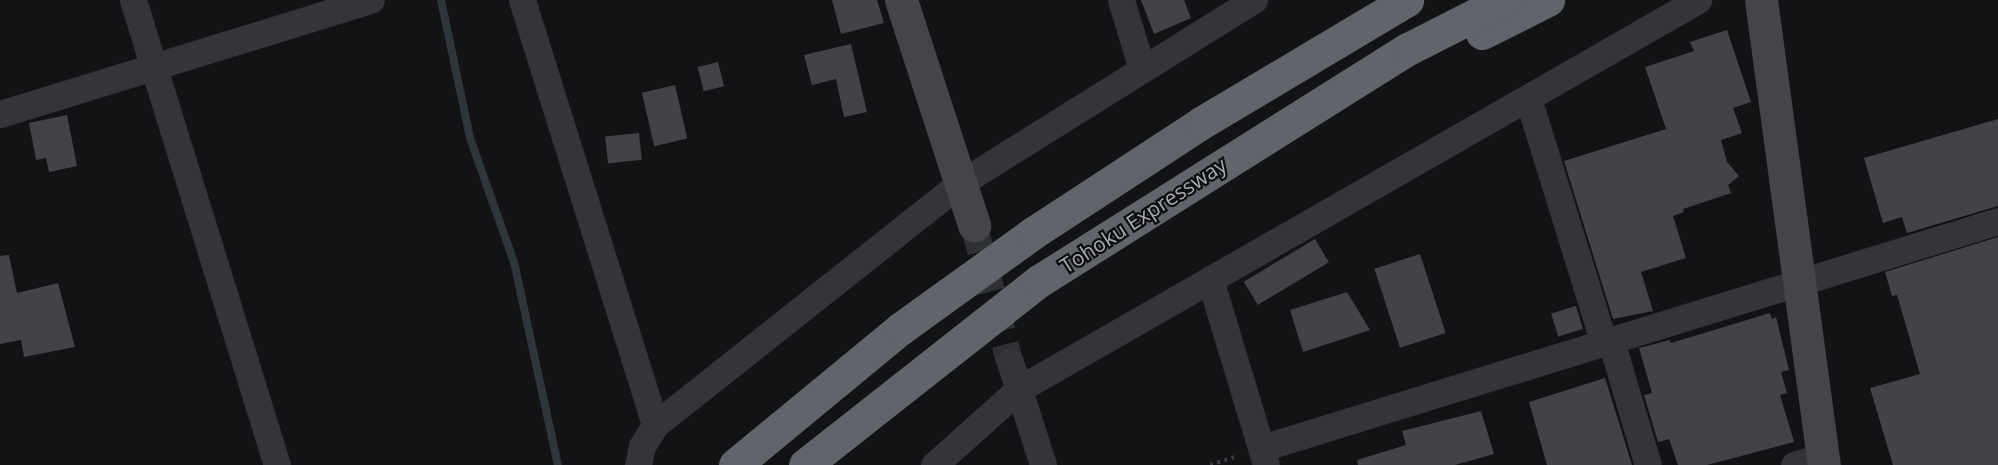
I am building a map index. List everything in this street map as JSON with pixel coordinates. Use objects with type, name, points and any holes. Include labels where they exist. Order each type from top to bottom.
[{"type":"highway","points":[[1201,123],[1364,0]]},
{"type":"highway","points":[[735,465],[900,329],[1033,233],[1201,123],[1407,0]]},
{"type":"highway","name":"Tohoku Expressway","points":[[805,465],[1039,281],[1215,168],[1408,50],[1504,0]]},
{"type":"highway","points":[[1215,168],[1548,0]]},
{"type":"street","points":[[134,0],[276,465]]},
{"type":"street","points":[[0,114],[370,0]]},
{"type":"street","points":[[522,0],[655,424]]},
{"type":"street","points":[[901,0],[974,225]]},
{"type":"street","points":[[1121,0],[1142,69]]},
{"type":"street","points":[[638,465],[642,446],[655,424],[959,184],[1254,0]]},
{"type":"street","points":[[934,465],[1019,389],[1698,0]]},
{"type":"street","points":[[1761,0],[1802,282],[1814,462]]},
{"type":"street","points":[[1528,98],[1648,465]]},
{"type":"street","points":[[1210,279],[1264,457],[1608,342],[1998,221]]},
{"type":"street","points":[[1010,362],[1043,465]]},
{"type":"building","points":[[832,0],[877,0],[884,23],[841,34]]},
{"type":"building","points":[[1141,0],[1184,0],[1191,18],[1154,34]]},
{"type":"building","points":[[1727,30],[1751,102],[1733,108],[1742,133],[1721,140],[1727,162],[1739,176],[1728,185],[1731,193],[1683,209],[1684,212],[1673,216],[1686,258],[1641,272],[1653,311],[1613,319],[1564,161],[1666,129],[1645,67],[1694,51],[1690,42]]},
{"type":"building","points":[[851,44],[867,112],[844,117],[836,79],[812,85],[804,55]]},
{"type":"building","points":[[718,62],[724,86],[704,91],[698,67]]},
{"type":"building","points":[[675,85],[687,139],[654,146],[642,93]]},
{"type":"building","points":[[67,115],[77,166],[49,172],[46,158],[36,160],[29,123]]},
{"type":"building","points":[[1998,119],[1998,206],[1907,233],[1902,217],[1883,223],[1864,158]]},
{"type":"building","points":[[639,133],[642,160],[608,163],[605,137]]},
{"type":"building","points":[[1998,237],[1998,465],[1893,465],[1870,388],[1920,374],[1897,295],[1892,296],[1885,272]]},
{"type":"building","points":[[1315,239],[1329,262],[1258,305],[1244,282]]},
{"type":"building","points":[[1420,254],[1446,333],[1400,348],[1374,269]]},
{"type":"building","points":[[9,255],[17,293],[58,283],[75,347],[24,357],[21,340],[0,344],[0,256]]},
{"type":"building","points":[[1347,292],[1370,330],[1303,352],[1290,310]]},
{"type":"building","points":[[1576,306],[1583,329],[1558,337],[1551,314]]},
{"type":"building","points":[[1770,313],[1772,319],[1776,317],[1789,370],[1781,372],[1787,393],[1780,395],[1794,442],[1707,465],[1678,465],[1669,439],[1658,442],[1644,395],[1652,393],[1639,348],[1670,340],[1671,343]]},
{"type":"building","points":[[1605,378],[1632,465],[1547,465],[1529,402]]},
{"type":"building","points":[[1481,411],[1494,454],[1455,465],[1358,465],[1357,460],[1406,445],[1402,431]]},
{"type":"waterway","points":[[441,0],[470,138],[514,262],[558,465]]},
{"type":"tunnel","points":[[974,225],[1010,362]]}]
